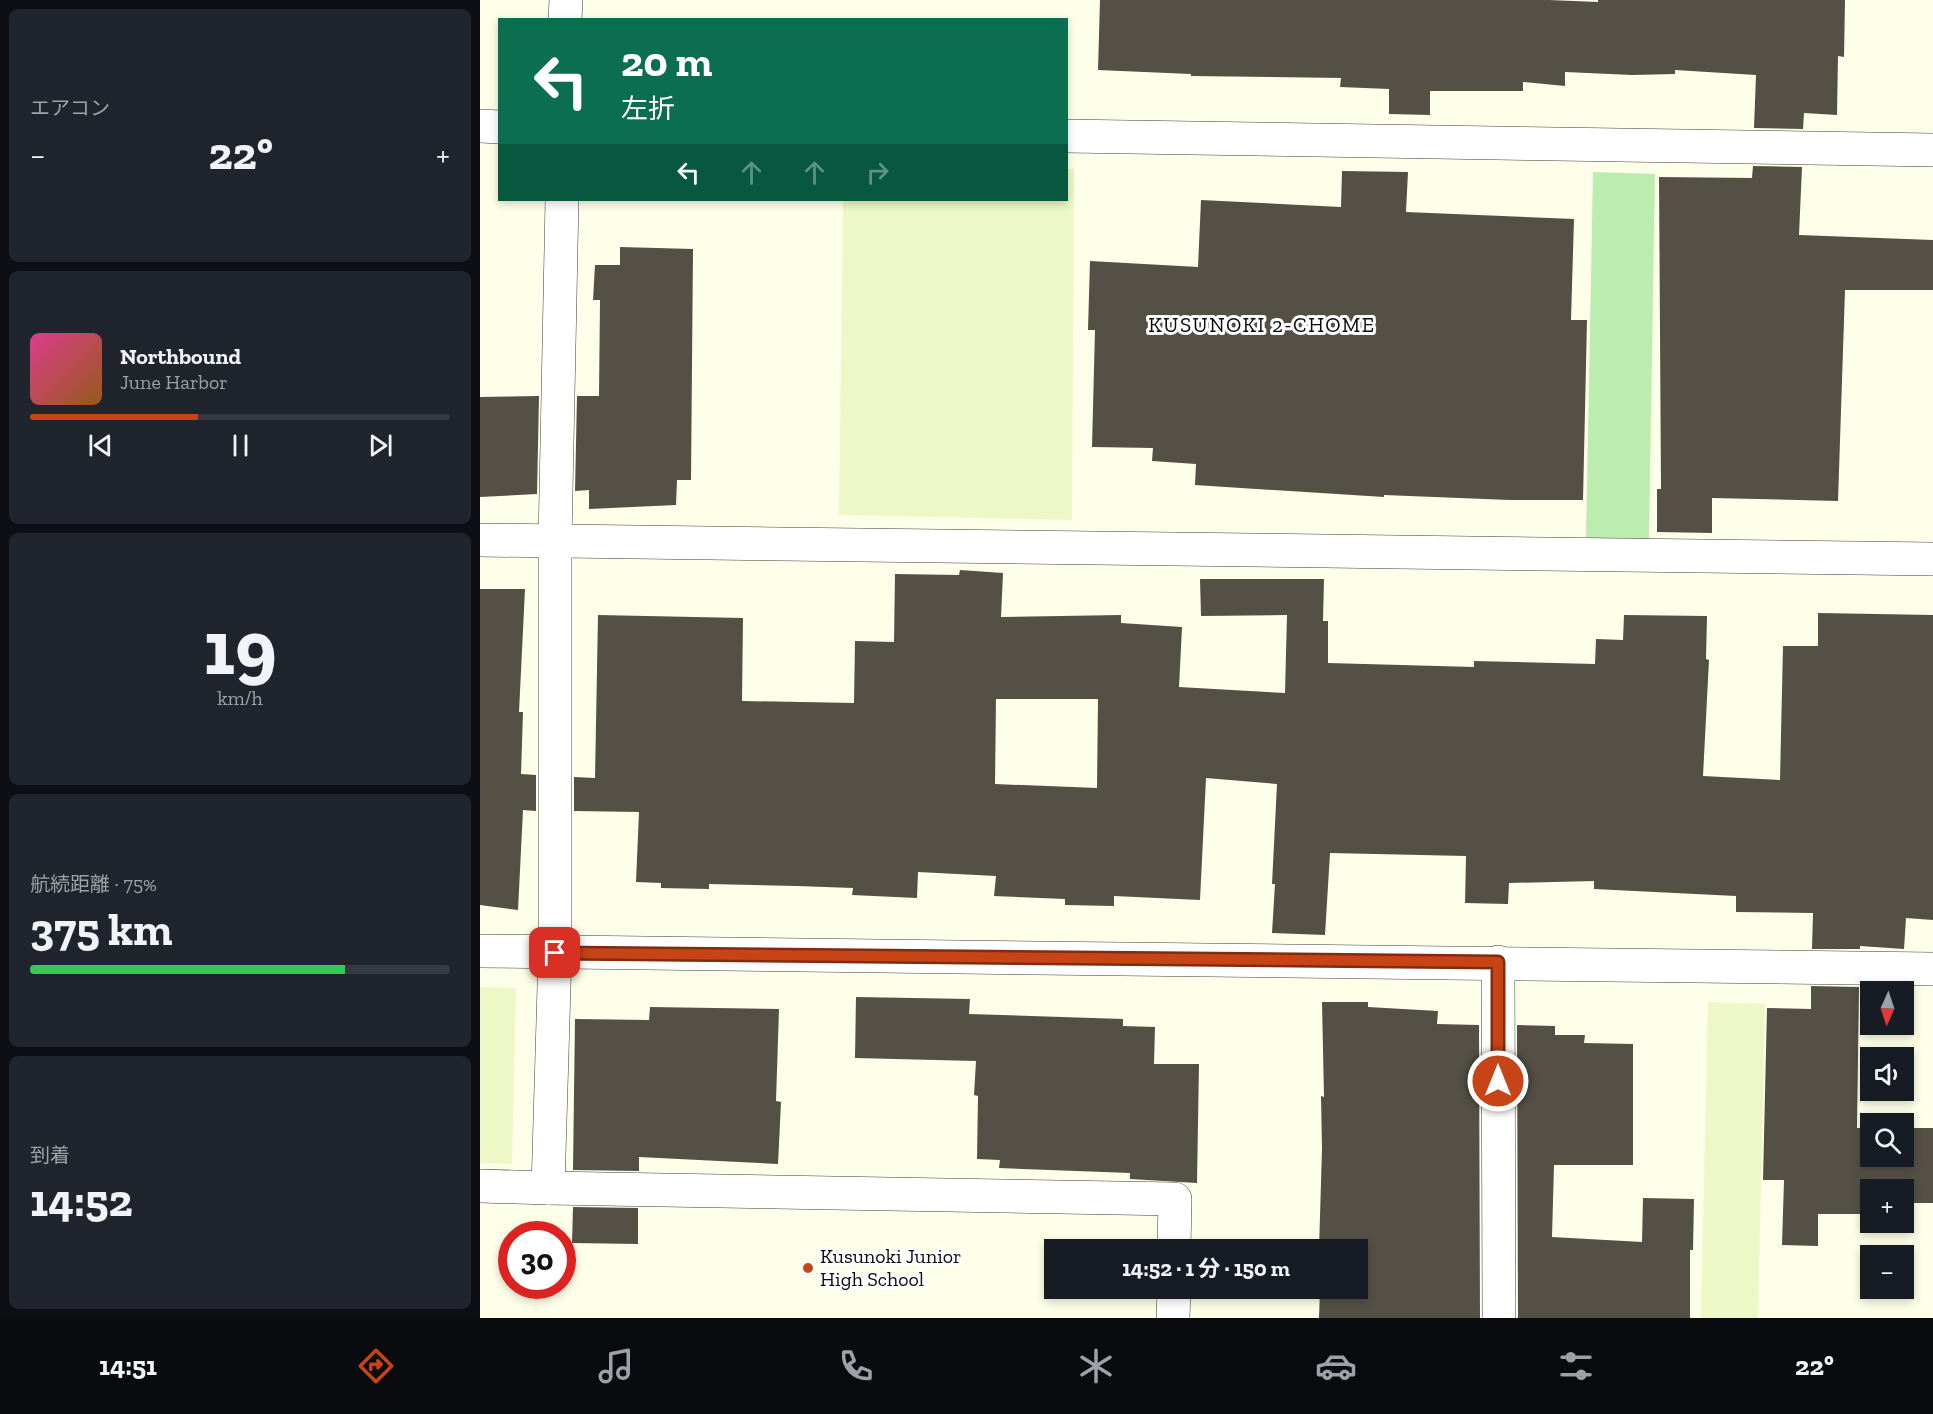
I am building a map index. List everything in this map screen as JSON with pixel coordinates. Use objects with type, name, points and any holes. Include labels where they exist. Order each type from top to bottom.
[{"type":"street","points":[[565,18],[566,0]]},
{"type":"street","points":[[480,126],[498,127]]},
{"type":"street","points":[[1068,136],[1933,150]]},
{"type":"street","points":[[548,1188],[555,953],[555,542],[562,201]]},
{"type":"street","points":[[480,540],[1933,559]]},
{"type":"street","points":[[480,951],[1933,969]]},
{"type":"street","points":[[1498,962],[1499,1318]]},
{"type":"street","points":[[480,1186],[1175,1199],[1174,1239]]},
{"type":"street","points":[[1173,1318],[1174,1299]]},
{"type":"green space","points":[[1068,169],[1074,169],[1072,520],[839,515],[843,201],[1068,201]]},
{"type":"green space","points":[[1593,172],[1655,174],[1649,539],[1586,538]]},
{"type":"green space","points":[[480,987],[516,988],[512,1164],[480,1163]]},
{"type":"green space","points":[[1708,1002],[1765,1004],[1758,1318],[1701,1318]]},
{"type":"building","points":[[1100,0],[1549,0],[1598,2],[1598,0],[1845,0],[1844,57],[1838,56],[1837,115],[1804,113],[1803,129],[1754,128],[1756,75],[1675,70],[1675,74],[1632,75],[1565,72],[1565,86],[1523,82],[1523,91],[1430,91],[1430,115],[1389,114],[1389,89],[1340,87],[1341,78],[1191,76],[1191,74],[1098,70]]},
{"type":"building","points":[[1753,166],[1802,167],[1799,235],[1933,240],[1933,290],[1845,290],[1838,501],[1712,498],[1712,533],[1657,532],[1657,489],[1661,489],[1659,177],[1752,178]]},
{"type":"building","points":[[1342,171],[1408,172],[1406,212],[1574,219],[1571,320],[1587,320],[1583,500],[1510,500],[1384,495],[1384,497],[1195,485],[1196,464],[1152,461],[1153,448],[1092,447],[1095,330],[1088,330],[1090,261],[1198,267],[1201,200],[1341,207]]},
{"type":"building","points":[[620,247],[693,249],[691,480],[677,480],[676,505],[589,509],[589,490],[575,491],[577,396],[599,396],[600,300],[593,300],[595,265],[620,265]]},
{"type":"building","points":[[539,396],[537,494],[480,497],[480,397]]},
{"type":"building","points":[[960,570],[1003,573],[1001,617],[1121,615],[1121,623],[1182,627],[1179,687],[1285,693],[1287,615],[1201,616],[1200,579],[1324,579],[1323,621],[1328,621],[1328,663],[1474,667],[1474,661],[1595,664],[1596,639],[1623,640],[1624,615],[1707,616],[1706,659],[1709,660],[1703,776],[1780,780],[1783,646],[1818,646],[1818,613],[1933,615],[1933,920],[1906,918],[1904,949],[1860,946],[1860,949],[1812,949],[1813,913],[1736,912],[1736,896],[1594,889],[1594,881],[1509,883],[1508,904],[1465,903],[1466,856],[1330,853],[1325,935],[1272,933],[1277,784],[1206,778],[1200,900],[1114,896],[1114,906],[1065,905],[1065,899],[994,896],[996,876],[918,872],[917,898],[852,895],[853,888],[709,884],[709,889],[661,888],[661,883],[636,882],[639,812],[574,811],[574,777],[595,778],[598,615],[743,618],[742,701],[854,703],[855,641],[894,642],[895,574],[959,575]],"holes":[[[996,699],[1098,699],[1097,788],[995,784]]]},
{"type":"building","points":[[480,589],[525,589],[519,712],[523,712],[521,774],[536,775],[536,811],[523,810],[518,910],[480,905]]},
{"type":"building","points":[[1811,986],[1859,987],[1857,1128],[1860,1128],[1860,1167],[1914,1167],[1914,1128],[1933,1128],[1933,1203],[1914,1203],[1914,1179],[1860,1179],[1860,1214],[1818,1214],[1818,1246],[1782,1245],[1784,1180],[1763,1180],[1767,1008],[1811,1009]]},
{"type":"building","points":[[856,997],[970,999],[969,1014],[1123,1019],[1123,1026],[1155,1027],[1154,1064],[1199,1064],[1197,1183],[1130,1179],[1130,1173],[999,1168],[1000,1160],[977,1159],[978,1096],[974,1095],[976,1061],[855,1058]]},
{"type":"building","points":[[1322,1002],[1368,1002],[1368,1007],[1438,1011],[1437,1024],[1479,1025],[1480,1318],[1319,1318],[1320,1299],[1368,1299],[1368,1239],[1319,1239],[1321,1096],[1324,1097]]},
{"type":"building","points":[[650,1007],[779,1009],[776,1101],[781,1102],[778,1164],[639,1157],[639,1171],[573,1170],[575,1019],[649,1020]]},
{"type":"building","points":[[1517,1025],[1555,1026],[1555,1035],[1585,1035],[1584,1043],[1633,1044],[1633,1165],[1554,1165],[1552,1237],[1642,1242],[1643,1198],[1694,1199],[1693,1250],[1690,1250],[1690,1318],[1518,1318]]},
{"type":"building","points":[[573,1207],[638,1208],[638,1244],[576,1243],[576,1221],[573,1221]]},
{"type":"place","name":"Kusunoki Junior High School","points":[[808,1268]]},
{"type":"district","name":"KUSUNOKI 2-CHOME","points":[[1262,325]]},
{"type":"route","points":[[555,953],[1498,962],[1498,1081]]}]
